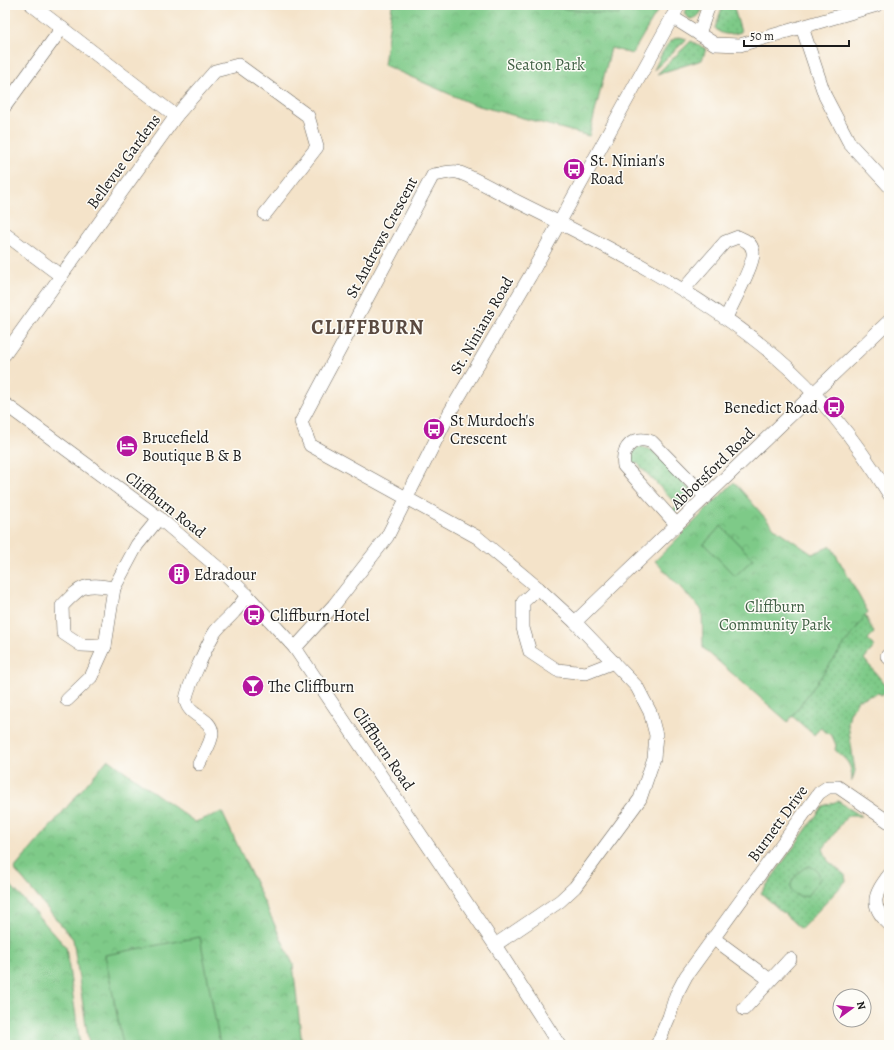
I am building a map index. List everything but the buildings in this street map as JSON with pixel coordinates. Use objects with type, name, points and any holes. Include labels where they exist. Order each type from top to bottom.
[{"type":"street","name":"Bellevue Gardens","points":[[5,354],[176,116],[32,5]]},
{"type":"street","name":"St. Ninians Road","points":[[295,648],[334,606],[387,537],[450,412],[559,222],[679,5]]},
{"type":"street","points":[[699,34],[709,5]]},
{"type":"street","points":[[672,17],[715,44],[740,45],[877,5]]},
{"type":"street","points":[[802,27],[825,96],[850,144],[889,186]]},
{"type":"street","points":[[5,106],[62,28]]},
{"type":"street","points":[[176,116],[215,71],[238,65],[308,116],[317,147],[265,214]]},
{"type":"street","name":"St Andrews Crescent","points":[[407,498],[310,445],[301,422],[433,176],[458,172],[559,222]]},
{"type":"street","points":[[559,222],[683,290],[726,318],[777,358],[814,395],[853,438],[889,494]]},
{"type":"street","points":[[5,234],[61,276]]},
{"type":"street","points":[[683,290],[725,242],[738,237],[748,242],[753,252],[750,266],[726,318]]},
{"type":"street","name":"Abbotsford Road","points":[[575,622],[889,322]]},
{"type":"street","name":"Cliffburn Road","points":[[5,404],[159,518],[222,571],[247,595],[295,648],[495,945],[559,1045]]},
{"type":"street","points":[[677,525],[624,466],[623,457],[627,447],[636,440],[645,439],[652,442],[706,498]]},
{"type":"street","points":[[407,498],[477,537],[538,588],[575,622],[637,687],[650,712],[656,735],[654,758],[640,799],[575,887],[554,905],[495,945]]},
{"type":"street","points":[[67,700],[90,677],[105,646],[114,588],[137,546],[159,518]]},
{"type":"street","points":[[105,646],[81,645],[63,633],[62,606],[78,588],[93,584],[114,588]]},
{"type":"street","points":[[538,588],[523,602],[523,628],[530,652],[557,670],[586,673],[614,662]]},
{"type":"street","points":[[199,764],[212,733],[206,721],[192,712],[188,707],[186,694],[215,633],[247,595]]},
{"type":"street","name":"Burnett Drive","points":[[657,1045],[679,988],[686,976],[819,793],[828,787],[838,787],[889,822]]},
{"type":"street","points":[[889,875],[875,896],[876,908],[889,924]]},
{"type":"street","points":[[713,938],[770,980]]},
{"type":"street","points":[[744,1009],[790,959]]},
{"type":"green space","name":"Seaton Park","points":[[392,5],[661,5],[632,54],[611,48],[589,136],[472,104],[384,65]]},
{"type":"green space","points":[[532,5],[620,5],[619,15]]},
{"type":"green space","points":[[689,5],[704,5],[696,18],[690,19],[684,14]]},
{"type":"green space","points":[[723,5],[733,5],[741,32],[734,34],[723,34],[715,28]]},
{"type":"green space","points":[[678,37],[687,39],[654,70],[666,46],[673,39]]},
{"type":"green space","points":[[691,41],[706,49],[702,60],[657,74]]},
{"type":"green space","points":[[640,446],[653,451],[691,491],[693,495],[671,516],[669,513],[677,505],[637,463],[629,470],[629,455]]},
{"type":"green space","name":"Cliffburn Community Park","points":[[734,482],[774,528],[812,554],[831,546],[868,612],[788,722],[703,648],[702,610],[655,561]]},
{"type":"green space","points":[[721,526],[753,559],[735,576],[704,544]]},
{"type":"green space","points":[[865,615],[874,633],[868,639],[874,647],[864,659],[888,688],[882,695],[878,693],[858,700],[850,713],[848,724],[855,771],[852,781],[850,766],[835,750],[836,745],[832,736],[820,728],[814,735],[792,716]]},
{"type":"green space","points":[[108,759],[195,822],[222,812],[293,964],[302,1045],[89,1045],[73,939],[14,869]]},
{"type":"green space","points":[[838,801],[861,816],[847,816],[823,849],[828,861],[845,875],[846,881],[801,929],[761,893],[823,806]]},
{"type":"green space","points":[[808,866],[817,870],[820,879],[807,896],[798,896],[793,894],[791,885],[793,879],[802,869]]},
{"type":"green space","points":[[5,879],[66,947],[80,1045],[5,1045]]},
{"type":"green space","points":[[200,937],[220,1045],[123,1045],[105,955]]},
{"type":"place","name":"St. Ninian's Road","points":[[574,169]]},
{"type":"place","name":"Benedict Road","points":[[834,407]]},
{"type":"place","name":"St Murdoch's Crescent","points":[[434,429]]},
{"type":"place","name":"Brucefield Boutique B & B","points":[[127,446]]},
{"type":"place","name":"Edradour","points":[[179,574]]},
{"type":"place","name":"Cliffburn Hotel","points":[[254,615]]},
{"type":"place","name":"The Cliffburn","points":[[253,686]]},
{"type":"district","name":"CLIFFBURN","points":[[368,327]]}]
